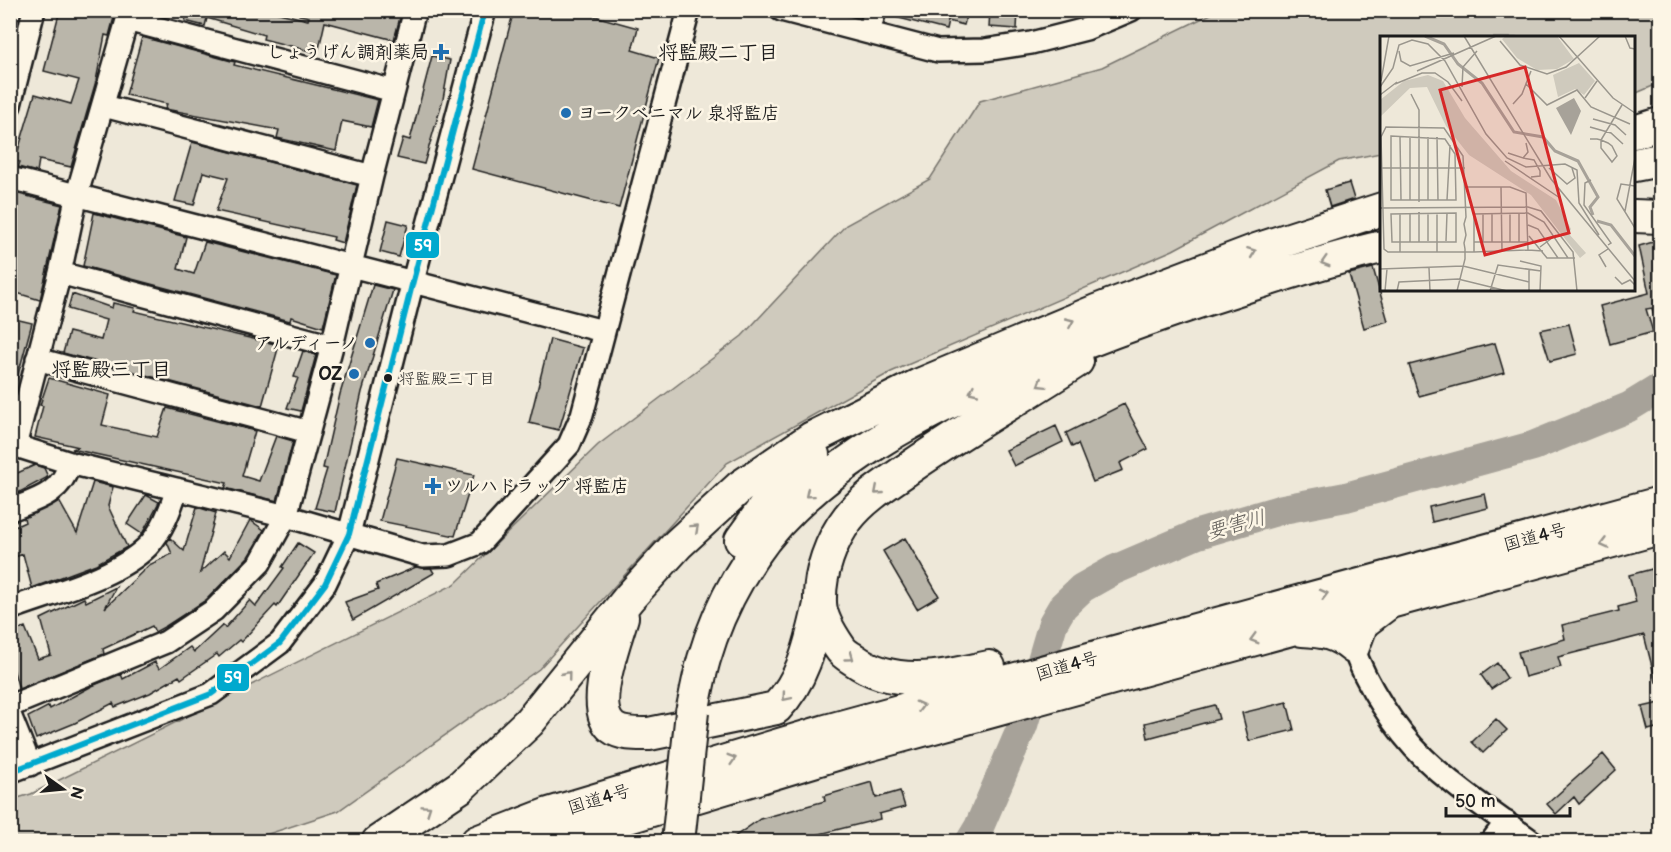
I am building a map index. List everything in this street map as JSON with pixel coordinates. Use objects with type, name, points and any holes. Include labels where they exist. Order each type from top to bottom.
[{"type":"highway","points":[[1635,132],[1660,124]]},
{"type":"highway","points":[[1635,165],[1660,160]]},
{"type":"highway","points":[[1635,185],[1660,180]]},
{"type":"highway","points":[[378,842],[460,787],[529,722],[629,598],[678,544],[740,487],[812,438],[919,385],[1096,311],[1248,253],[1380,210]]},
{"type":"highway","points":[[1635,216],[1660,217]]},
{"type":"highway","points":[[678,842],[682,713],[724,606],[740,576],[763,542],[792,508],[861,451],[932,410],[1037,362],[1143,319],[1380,248]]},
{"type":"highway","points":[[629,598],[607,665],[603,701],[605,716],[613,728],[633,734],[649,734],[776,708],[799,679],[811,645],[820,604],[824,568],[834,539],[849,516],[889,482],[945,443],[1143,319]]},
{"type":"highway","points":[[659,842],[682,713],[689,654],[709,601],[745,532],[777,490],[814,454],[846,428],[919,385]]},
{"type":"highway","name":"国道4号","points":[[477,842],[549,813],[826,731],[1065,670],[1175,635],[1660,503]]},
{"type":"highway","name":"国道4号","points":[[1065,670],[1289,629],[1660,528]]},
{"type":"highway","points":[[1289,629],[1321,631],[1340,636],[1353,647],[1362,624],[1388,603]]},
{"type":"highway","points":[[820,604],[828,628],[841,651],[861,665],[887,677],[916,679],[947,676],[1017,682],[1065,670]]},
{"type":"highway","name":"国道4号","points":[[546,842],[846,751],[1017,682]]},
{"type":"highway","points":[[610,842],[846,751]]},
{"type":"street","points":[[10,105],[34,10]]},
{"type":"street","points":[[10,706],[166,642],[214,610],[260,563],[286,516],[332,346],[350,264],[415,10]]},
{"type":"street","points":[[10,715],[20,768],[211,694],[280,643],[325,584],[349,534],[485,10]]},
{"type":"street","points":[[394,91],[128,15],[104,106],[77,194],[60,273],[13,445],[70,463],[286,516],[423,556],[449,555],[480,543],[569,445],[582,415],[689,10]]},
{"type":"street","points":[[781,10],[938,51],[985,50],[1031,43],[1086,29],[1131,10]]},
{"type":"street","points":[[869,33],[875,10]]},
{"type":"street","points":[[104,106],[372,176]]},
{"type":"street","points":[[10,178],[603,331]]},
{"type":"street","points":[[60,273],[332,346]]},
{"type":"street","points":[[38,359],[309,432]]},
{"type":"street","points":[[10,510],[50,495],[66,478],[70,463]]},
{"type":"street","points":[[10,609],[116,569],[147,546],[166,521],[177,489]]},
{"type":"street","points":[[1353,647],[1371,686],[1423,757],[1533,842]]},
{"type":"street","points":[[1491,842],[1506,822]]},
{"type":"shaded area","points":[[1217,11],[1660,11],[1660,83],[1635,94],[1635,36],[1380,36],[1380,153],[1339,161],[1173,250],[891,372],[727,463],[539,669],[338,811],[247,841],[11,841],[11,800],[31,794],[455,584],[598,445],[742,336],[846,225],[930,179],[980,101],[1102,67]]},
{"type":"building","points":[[60,10],[116,10],[109,36],[105,35],[96,81],[71,167],[39,160],[37,172],[18,167],[20,162],[15,161],[35,94],[71,104],[79,80],[44,71]]},
{"type":"building","points":[[188,10],[267,10],[308,20],[309,17],[299,15],[299,10],[402,10],[394,40],[325,22],[318,53],[263,39],[264,35],[207,18],[205,26],[185,21]]},
{"type":"building","name":"ヨークベニマル 泉将監店","points":[[514,10],[573,10],[638,28],[632,50],[659,58],[619,208],[472,169]]},
{"type":"building","points":[[887,10],[968,10],[964,25],[948,21],[946,30],[887,15]]},
{"type":"building","points":[[990,10],[1018,10],[1017,29],[989,27]]},
{"type":"building","points":[[142,37],[235,62],[234,65],[378,100],[371,127],[342,121],[336,151],[277,138],[279,130],[165,109],[167,104],[126,95]]},
{"type":"building","points":[[432,56],[450,60],[443,99],[424,164],[397,158],[403,138],[410,140]]},
{"type":"building","points":[[192,142],[357,185],[343,243],[333,240],[334,237],[216,211],[228,178],[203,172],[194,205],[175,201]]},
{"type":"building","points":[[1349,183],[1354,199],[1330,207],[1325,190]]},
{"type":"building","points":[[11,192],[62,205],[40,300],[10,291]]},
{"type":"building","points":[[94,213],[186,237],[178,269],[194,274],[205,242],[336,275],[323,327],[291,317],[290,321],[83,266]]},
{"type":"building","points":[[388,220],[408,225],[399,257],[380,252]]},
{"type":"building","points":[[1660,240],[1660,319],[1655,320],[1652,308],[1646,309],[1653,332],[1610,344],[1600,306],[1649,293],[1639,246]]},
{"type":"building","points":[[1373,268],[1388,321],[1364,328],[1349,274]]},
{"type":"building","points":[[373,285],[393,290],[362,392],[335,512],[315,508],[327,469],[323,468],[340,394]]},
{"type":"building","points":[[72,294],[112,308],[113,303],[135,308],[134,311],[279,345],[262,406],[63,353],[69,332],[101,340],[106,320],[68,309]]},
{"type":"building","points":[[15,319],[32,323],[15,386],[10,386],[10,337]]},
{"type":"building","points":[[1569,324],[1577,354],[1550,361],[1540,330]]},
{"type":"building","points":[[550,339],[583,348],[559,430],[529,423]]},
{"type":"building","points":[[1495,343],[1504,373],[1419,396],[1409,365]]},
{"type":"building","points":[[303,351],[316,355],[301,411],[287,408],[298,378],[294,377]]},
{"type":"building","points":[[49,378],[110,395],[102,425],[157,437],[167,408],[255,431],[242,476],[259,481],[276,436],[293,441],[277,501],[225,488],[227,483],[72,449],[79,447],[35,437],[43,406],[40,405]]},
{"type":"building","points":[[1124,404],[1148,449],[1120,463],[1123,470],[1093,482],[1078,444],[1072,447],[1066,433]]},
{"type":"building","points":[[1056,426],[1063,442],[1014,466],[1006,450]]},
{"type":"building","points":[[397,458],[474,475],[455,536],[380,521]]},
{"type":"building","points":[[35,465],[44,468],[48,477],[18,493],[13,475]]},
{"type":"building","points":[[93,482],[113,487],[108,506],[127,547],[96,564],[32,588],[23,554],[10,559],[10,529],[25,522],[24,518],[59,501],[77,533]]},
{"type":"building","points":[[1485,494],[1488,508],[1432,522],[1429,507]]},
{"type":"building","points":[[146,495],[159,502],[142,534],[127,524]]},
{"type":"building","points":[[197,507],[216,513],[200,573],[224,551],[230,557],[250,520],[264,530],[248,557],[206,600],[155,632],[152,626],[103,649],[104,654],[19,689],[10,658],[10,633],[25,627],[38,659],[51,655],[41,619],[84,598],[86,602],[116,587],[105,608],[149,565],[172,554],[167,542],[170,538],[184,551]]},
{"type":"building","points":[[905,538],[939,596],[917,609],[883,551]]},
{"type":"building","points":[[298,543],[314,553],[277,607],[275,605],[241,642],[239,640],[219,657],[217,654],[181,679],[179,676],[150,693],[115,707],[113,703],[75,723],[36,739],[28,717],[49,706],[50,709],[92,686],[121,674],[123,679],[155,662],[159,669],[190,647],[194,652],[223,625],[225,628],[250,600],[256,606],[284,568],[282,567]]},
{"type":"building","points":[[416,567],[431,568],[434,573],[353,620],[345,602],[378,590],[376,584]]},
{"type":"building","points":[[1652,569],[1660,601],[1660,681],[1656,682],[1644,635],[1558,657],[1561,667],[1525,677],[1518,652],[1565,639],[1562,625],[1619,611],[1618,607],[1636,602],[1629,575]]},
{"type":"building","points":[[1497,663],[1507,678],[1491,689],[1481,675]]},
{"type":"building","points":[[1287,702],[1294,730],[1249,741],[1242,713]]},
{"type":"building","points":[[1660,703],[1660,727],[1648,730],[1642,707]]},
{"type":"building","points":[[1215,705],[1219,719],[1148,738],[1145,723]]},
{"type":"building","points":[[1496,719],[1507,730],[1483,753],[1472,742]]},
{"type":"building","points":[[1603,754],[1616,770],[1579,804],[1574,797],[1556,814],[1547,804]]},
{"type":"building","points":[[872,782],[876,798],[900,791],[905,807],[879,814],[880,819],[788,842],[727,842],[760,819],[825,801],[824,796]]},
{"type":"waterway","name":"要害川","points":[[970,842],[979,827],[1023,725],[1053,623],[1063,606],[1082,588],[1114,570],[1198,534],[1283,509],[1346,497],[1533,446],[1629,407],[1660,388]]},
{"type":"transit line","name":"59","points":[[10,772],[211,694],[280,643],[325,584],[349,534],[485,10]]},
{"type":"place","name":"しょうげん調剤薬局","points":[[441,52]]},
{"type":"place","name":"ヨークベニマル 泉将監店","points":[[566,113]]},
{"type":"place","name":"アルディーノ","points":[[370,343]]},
{"type":"place","name":"OZ","points":[[354,374]]},
{"type":"place","name":"将監殿三丁目","points":[[388,378]]},
{"type":"place","name":"ツルハドラッグ 将監店","points":[[433,486]]},
{"type":"district","name":"将監殿二丁目","points":[[718,52]]},
{"type":"district","name":"将監殿三丁目","points":[[111,369]]}]
